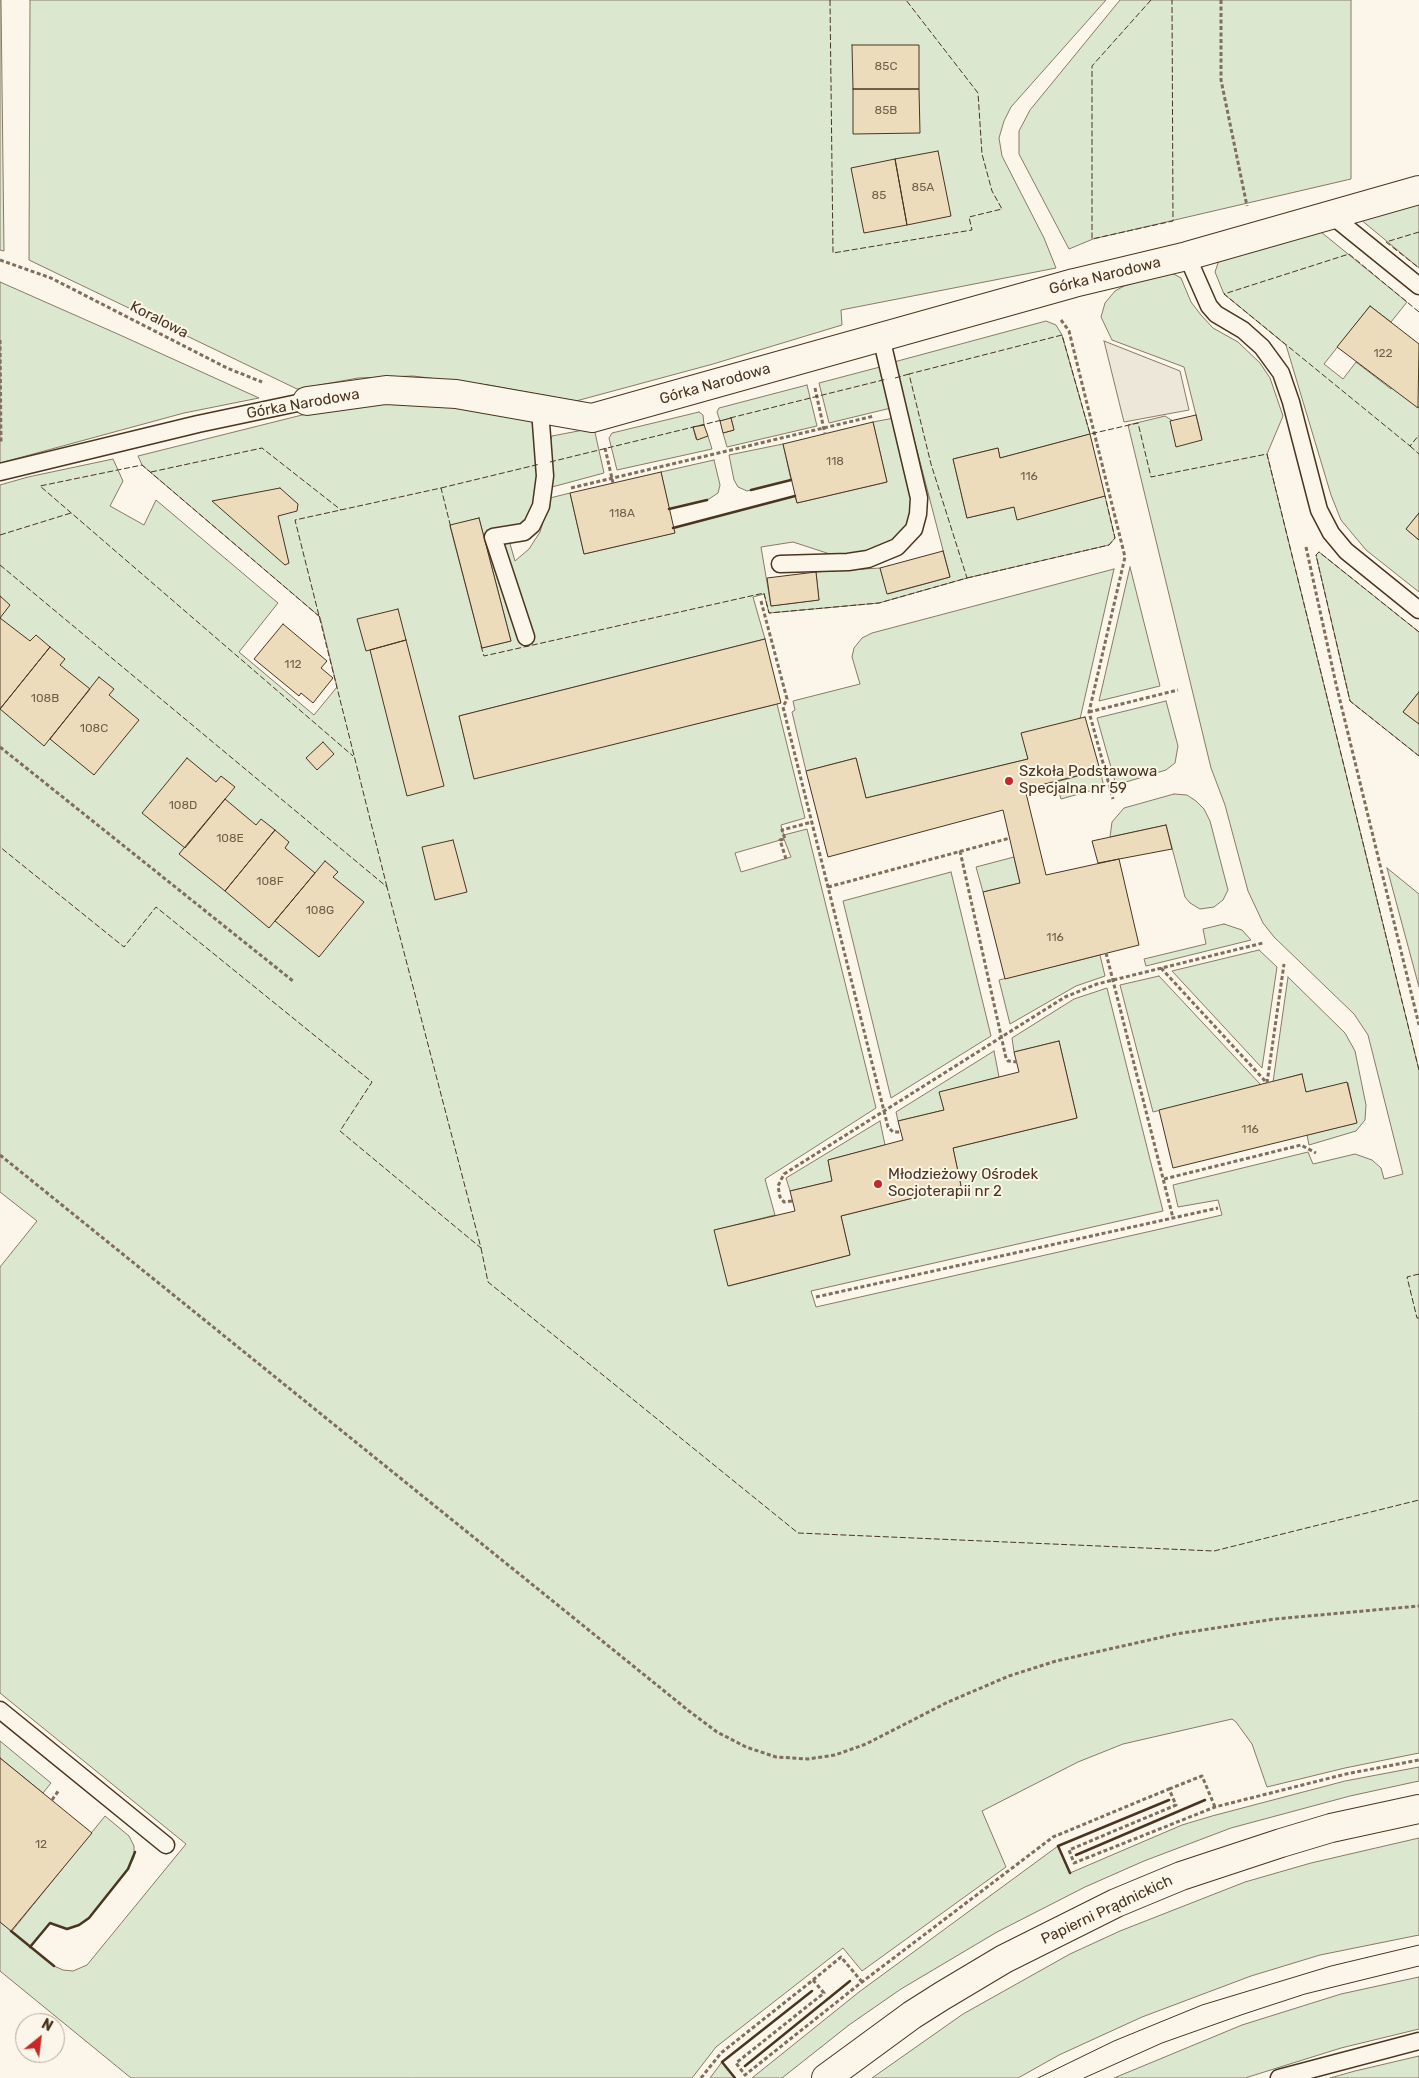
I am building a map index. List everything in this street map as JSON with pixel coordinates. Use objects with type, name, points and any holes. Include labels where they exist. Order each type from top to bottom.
[{"type":"street","name":"Górka Narodowa","points":[[307,401],[386,390],[456,394],[592,418],[1074,283],[1187,256],[1419,190]]},
{"type":"street","name":"Papierni Prądnickich","points":[[826,2078],[912,2015],[949,1991],[1027,1947],[1116,1903],[1181,1876],[1281,1842],[1339,1826],[1419,1809]]},
{"type":"lane","points":[[1330,214],[1419,286]]},
{"type":"lane","points":[[1187,256],[1209,306],[1216,314],[1243,330],[1262,347],[1281,373],[1291,402],[1317,502],[1326,526],[1346,551],[1419,610]]},
{"type":"lane","points":[[780,564],[861,560],[891,550],[910,536],[918,514],[919,498],[881,338]]},
{"type":"lane","name":"Górka Narodowa","points":[[1,472],[198,424],[307,401]]},
{"type":"lane","points":[[526,637],[493,538],[524,532],[538,516],[544,495],[545,476],[540,410]]},
{"type":"lane","points":[[0,1710],[166,1846]]},
{"type":"lane","points":[[1279,2078],[1419,2041]]},
{"type":"path","points":[[1221,0],[1221,80],[1253,236]]},
{"type":"path","name":"Koralowa","points":[[0,260],[51,278],[227,368],[307,401]]},
{"type":"path","points":[[1058,318],[1070,331],[1125,557],[1089,712],[1112,799]]},
{"type":"path","points":[[0,340],[1,472]]},
{"type":"path","points":[[814,382],[825,434]]},
{"type":"path","points":[[544,495],[612,477],[898,410]]},
{"type":"path","points":[[603,439],[613,484]]},
{"type":"path","points":[[1326,526],[1306,544],[1336,684],[1419,1025]]},
{"type":"path","points":[[761,601],[787,699],[783,707],[884,1110],[890,1129],[894,1132],[901,1132]]},
{"type":"path","points":[[1089,712],[1178,690]]},
{"type":"path","points":[[0,747],[293,981]]},
{"type":"path","points":[[786,859],[780,840],[785,839],[782,830],[812,822]]},
{"type":"path","points":[[828,887],[1010,838]]},
{"type":"path","points":[[960,852],[1001,1037],[1008,1061],[1017,1062]]},
{"type":"path","points":[[792,1202],[784,1202],[780,1197],[778,1186],[784,1174],[1075,991],[1112,980],[1263,943]]},
{"type":"path","points":[[1106,953],[1173,1218]]},
{"type":"path","points":[[1160,968],[1267,1084],[1284,964]]},
{"type":"path","points":[[1164,1179],[1301,1145],[1316,1153]]},
{"type":"path","points":[[0,1155],[689,1711],[724,1735],[746,1747],[776,1757],[808,1759],[835,1755],[866,1744],[948,1702],[1008,1676],[1056,1661],[1176,1634],[1275,1619],[1419,1606]]},
{"type":"path","points":[[816,1297],[1218,1208]]},
{"type":"path","points":[[1170,1789],[1176,1805],[1069,1850],[1074,1863],[1215,1807],[1346,1774],[1419,1760]]},
{"type":"path","points":[[813,1980],[824,1993],[736,2063],[745,2075],[862,1982],[1053,1837],[1202,1776],[1215,1807]]},
{"type":"path","points":[[701,2078],[721,2053],[841,1957],[862,1982]]},
{"type":"green space","points":[[1,0],[4,251],[0,250]]},
{"type":"green space","points":[[30,0],[1106,0],[1011,107],[999,138],[1002,156],[1044,238],[1056,268],[841,310],[842,325],[713,364],[576,401],[488,385],[413,376],[358,378],[297,389],[29,260]]},
{"type":"green space","points":[[1120,0],[1351,0],[1351,179],[1093,239],[1069,249],[1019,154],[1019,131],[1030,110]]},
{"type":"green space","points":[[1419,203],[1419,268],[1360,219]]},
{"type":"green space","points":[[1321,232],[1407,302],[1391,322],[1370,306],[1324,364],[1343,379],[1356,362],[1391,389],[1393,387],[1419,407],[1419,513],[1406,529],[1419,540],[1419,592],[1366,550],[1341,520],[1331,495],[1286,345],[1224,294],[1215,272],[1219,260]]},
{"type":"green space","points":[[1170,272],[1181,278],[1191,302],[1201,315],[1213,328],[1238,342],[1260,363],[1270,378],[1283,416],[1267,454],[1419,1070],[1419,1753],[1345,1768],[1267,1787],[1252,1744],[1232,1719],[1123,1744],[1078,1762],[982,1811],[1006,1867],[862,1971],[843,1948],[716,2047],[692,2078],[131,2078],[65,2024],[65,2013],[51,2013],[0,1971],[0,1922],[12,1931],[105,1816],[129,1836],[134,1846],[134,1857],[128,1869],[89,1918],[79,1925],[67,1929],[50,1923],[31,1947],[54,1966],[63,1970],[73,1971],[87,1965],[186,1844],[0,1693],[0,1267],[37,1221],[0,1192],[0,485],[28,477],[113,459],[123,481],[110,506],[144,525],[156,500],[278,603],[239,652],[314,715],[337,687],[320,617],[142,465],[138,456],[342,405],[449,400],[532,419],[539,464],[539,492],[524,524],[506,530],[515,561],[529,549],[540,532],[550,498],[570,493],[584,554],[674,533],[673,528],[795,496],[797,503],[887,482],[873,422],[894,418],[910,486],[912,507],[908,523],[898,537],[874,550],[836,556],[793,542],[761,547],[771,606],[819,600],[816,572],[880,568],[888,594],[950,577],[894,362],[1046,321],[1056,325],[1062,335],[1090,434],[1000,458],[998,448],[953,459],[967,518],[1014,507],[1017,519],[1105,496],[1115,538],[1109,545],[967,578],[879,603],[769,613],[764,594],[753,597],[765,639],[459,716],[474,778],[777,704],[805,818],[781,825],[782,830],[784,835],[807,829],[876,1108],[765,1179],[775,1215],[715,1230],[729,1286],[850,1255],[841,1216],[961,1186],[953,1148],[1077,1118],[1059,1041],[1014,1052],[1012,1038],[1074,999],[1107,988],[1163,1211],[811,1291],[816,1307],[1222,1215],[1218,1200],[1178,1207],[1173,1185],[1308,1152],[1313,1164],[1355,1154],[1372,1160],[1381,1168],[1384,1179],[1403,1174],[1368,1035],[1354,1014],[1274,937],[1263,923],[1248,891],[1225,805],[1211,768],[1128,425],[1165,416],[1202,439],[1184,367],[1112,340],[1101,317],[1105,303],[1115,291],[1124,286]],"holes":[[[479,518],[511,641],[482,648],[450,526]],[[784,839],[791,857],[741,872],[735,853]]]},
{"type":"green space","points":[[0,282],[259,398],[184,413],[0,463]]},
{"type":"green space","points":[[880,367],[891,408],[829,423],[819,383]]},
{"type":"green space","points":[[807,385],[817,426],[727,447],[723,433],[734,430],[731,418],[720,421],[717,412],[719,408]]},
{"type":"green space","points":[[699,412],[703,415],[704,425],[693,427],[696,439],[708,436],[712,449],[617,470],[609,438],[612,433]]},
{"type":"green space","points":[[594,428],[604,473],[552,487],[550,442],[552,436]]},
{"type":"green space","points":[[783,444],[791,480],[747,491],[738,487],[734,480],[729,455]]},
{"type":"green space","points":[[714,460],[720,485],[718,493],[709,499],[669,509],[661,472]]},
{"type":"green space","points":[[1319,552],[1419,632],[1419,692],[1403,712],[1419,724],[1419,756],[1350,701],[1316,555]]},
{"type":"green space","points":[[1130,567],[1160,686],[1099,701]]},
{"type":"green space","points":[[1114,569],[1080,719],[1022,733],[1028,759],[866,798],[856,758],[806,771],[792,712],[795,710],[793,701],[860,684],[852,657],[854,648],[862,638],[872,633]]},
{"type":"green space","points":[[1166,701],[1178,746],[1175,763],[1166,770],[1116,785],[1097,718]]},
{"type":"green space","points":[[1100,770],[1104,787],[1061,799],[1056,782]]},
{"type":"green space","points":[[1174,794],[1187,795],[1196,801],[1204,809],[1210,821],[1228,890],[1223,900],[1214,907],[1200,909],[1190,903],[1185,897],[1166,825],[1110,837],[1112,822],[1124,808]]},
{"type":"green space","points":[[1014,857],[1020,883],[983,892],[976,867]]},
{"type":"green space","points":[[1387,868],[1419,894],[1419,987]]},
{"type":"green space","points":[[951,872],[991,1036],[891,1098],[843,901]]},
{"type":"green space","points":[[1224,924],[1242,930],[1251,940],[1146,966],[1144,959],[1206,944],[1203,929]]},
{"type":"green space","points":[[1259,950],[1277,967],[1262,1068],[1172,971]]},
{"type":"green space","points":[[1100,955],[1105,976],[1076,986],[1010,1024],[999,980]]},
{"type":"green space","points":[[1159,976],[1261,1085],[1153,1112],[1120,985]]},
{"type":"green space","points":[[1288,977],[1345,1033],[1355,1051],[1366,1105],[1365,1120],[1356,1131],[1309,1145],[1307,1135],[1356,1123],[1348,1083],[1306,1092],[1301,1074],[1273,1082]]},
{"type":"green space","points":[[994,1051],[999,1077],[940,1092],[944,1110],[898,1121],[896,1112]]},
{"type":"green space","points":[[880,1121],[885,1145],[828,1160],[832,1181],[790,1191],[786,1178]]},
{"type":"green space","points":[[0,1741],[51,1783],[43,1793],[0,1758]]},
{"type":"green space","points":[[1419,1767],[1419,1781],[1350,1796],[1231,1828],[1144,1861],[1085,1887],[997,1932],[901,1989],[849,2025],[782,2078],[752,2078],[859,1992],[1058,1846],[1070,1873],[1182,1825],[1345,1781]]},
{"type":"green space","points":[[1419,1838],[1419,1935],[1320,1955],[1251,1976],[1142,2017],[1059,2055],[1018,2078],[872,2078],[963,2014],[1070,1954],[1120,1931],[1245,1882],[1311,1863]]},
{"type":"green space","points":[[1419,1977],[1419,2029],[1341,2048],[1245,2078],[1114,2078],[1242,2025],[1341,1994]]},
{"type":"green space","points":[[1419,2056],[1419,2078],[1330,2078],[1355,2071]]},
{"type":"green space","points":[[722,2062],[735,2078],[710,2078]]},
{"type":"shaded area","points":[[1104,341],[1180,371],[1189,410],[1124,422]]},
{"type":"building","points":[[852,45],[919,45],[919,89],[853,89]]},
{"type":"building","points":[[853,89],[919,89],[920,133],[853,134]]},
{"type":"building","points":[[938,151],[951,216],[907,225],[895,159]]},
{"type":"building","points":[[895,159],[907,225],[864,233],[851,168]]},
{"type":"building","points":[[1370,306],[1419,344],[1418,408],[1337,347]]},
{"type":"building","points":[[1196,415],[1202,440],[1176,447],[1170,421]]},
{"type":"building","points":[[731,418],[734,430],[723,433],[720,421]]},
{"type":"building","points":[[873,422],[887,482],[797,503],[783,444]]},
{"type":"building","points":[[704,425],[708,436],[697,440],[693,427]]},
{"type":"building","points":[[1090,434],[1105,496],[1017,520],[1014,507],[967,518],[953,459],[998,448],[1000,458]]},
{"type":"building","points":[[661,472],[675,533],[584,554],[570,493]]},
{"type":"building","points":[[280,488],[298,504],[297,511],[278,516],[289,563],[285,565],[212,501]]},
{"type":"building","points":[[1419,513],[1419,540],[1406,529]]},
{"type":"building","points":[[479,518],[511,641],[482,648],[450,525]]},
{"type":"building","points":[[943,551],[950,577],[887,594],[880,568]]},
{"type":"building","points":[[816,572],[819,600],[771,606],[767,578]]},
{"type":"building","points":[[0,596],[10,605],[0,618]]},
{"type":"building","points":[[398,609],[406,640],[366,651],[357,619]]},
{"type":"building","points":[[0,618],[30,641],[36,635],[50,647],[0,709]]},
{"type":"building","points":[[283,624],[327,661],[321,668],[333,678],[313,703],[301,693],[299,696],[254,659]]},
{"type":"building","points":[[765,639],[781,703],[474,779],[459,716]]},
{"type":"building","points":[[406,640],[444,786],[407,796],[370,650]]},
{"type":"building","points":[[50,647],[65,659],[60,665],[90,689],[44,746],[0,709]]},
{"type":"building","points":[[99,677],[114,689],[109,695],[139,720],[94,775],[50,739]]},
{"type":"building","points":[[1419,692],[1419,724],[1403,712]]},
{"type":"building","points":[[1085,717],[1100,770],[1025,789],[1046,875],[1119,859],[1139,945],[1005,979],[983,892],[1020,883],[1003,810],[828,857],[806,771],[856,758],[866,798],[1028,759],[1021,733]]},
{"type":"building","points":[[323,742],[334,754],[317,770],[306,758]]},
{"type":"building","points":[[187,758],[216,782],[221,776],[235,787],[185,848],[142,813]]},
{"type":"building","points":[[225,799],[256,825],[261,819],[275,830],[225,891],[179,854]]},
{"type":"building","points":[[1166,825],[1172,849],[1098,863],[1092,841]]},
{"type":"building","points":[[275,830],[289,842],[285,848],[315,873],[269,928],[225,891]]},
{"type":"building","points":[[453,840],[467,892],[435,900],[422,847]]},
{"type":"building","points":[[325,861],[338,872],[333,877],[364,902],[319,957],[275,921]]},
{"type":"building","points":[[1059,1041],[1077,1118],[953,1148],[961,1186],[841,1216],[850,1255],[728,1286],[714,1230],[795,1211],[790,1191],[832,1181],[828,1160],[903,1140],[898,1121],[944,1110],[939,1092],[1019,1072],[1014,1052]]},
{"type":"building","points":[[1302,1074],[1306,1092],[1347,1082],[1357,1123],[1173,1168],[1159,1110]]},
{"type":"building","points":[[0,1758],[92,1833],[11,1931],[0,1922]]},
{"type":"tram line","points":[[1038,2078],[1114,2041],[1202,2005],[1331,1966],[1419,1945]]},
{"type":"tram line","points":[[1084,2078],[1162,2043],[1244,2014],[1305,1994],[1419,1966]]},
{"type":"fence","points":[[830,0],[833,253],[972,230],[969,217],[1002,209],[992,191],[982,154],[978,93],[906,0]]},
{"type":"fence","points":[[1151,0],[1092,66],[1092,239],[1173,221],[1172,0]]},
{"type":"fence","points":[[1419,232],[1386,242],[1419,268]]},
{"type":"fence","points":[[1419,312],[1349,254],[1224,294],[1410,446],[1419,435]]},
{"type":"fence","points":[[481,646],[484,656],[764,593],[769,613],[879,603],[967,578],[931,464],[909,374],[1062,335],[1090,434],[1138,423],[1151,477],[1267,454],[1419,1070]]},
{"type":"fence","points":[[895,378],[909,374]]},
{"type":"fence","points":[[730,418],[887,379]]},
{"type":"fence","points":[[550,462],[722,420]]},
{"type":"fence","points":[[1410,446],[1419,454]]},
{"type":"fence","points":[[151,472],[262,448],[341,510]]},
{"type":"fence","points":[[441,488],[540,464]]},
{"type":"fence","points":[[320,617],[142,465],[40,486],[353,756]]},
{"type":"fence","points":[[387,887],[295,520],[441,488],[451,528]]},
{"type":"fence","points":[[967,578],[1109,545],[1115,538],[1105,496]]},
{"type":"fence","points":[[0,535],[71,513]]},
{"type":"fence","points":[[1419,632],[1319,552],[1316,555],[1350,701],[1419,756]]},
{"type":"fence","points":[[0,565],[387,887],[481,1248],[340,1131],[372,1082],[156,907],[124,947],[0,847]]},
{"type":"fence","points":[[481,1248],[488,1282],[798,1533],[1214,1551],[1419,1500]]},
{"type":"fence","points":[[1419,1274],[1407,1277],[1417,1318],[1419,1318]]},
{"type":"wall","points":[[751,490],[791,480]]},
{"type":"wall","points":[[673,528],[795,496]]},
{"type":"wall","points":[[669,509],[707,500]]},
{"type":"wall","points":[[1070,1873],[1058,1846],[1169,1800]]},
{"type":"wall","points":[[1076,1855],[1205,1800]]},
{"type":"wall","points":[[30,1947],[50,1923],[67,1929],[79,1925],[89,1918],[128,1869],[135,1852]]},
{"type":"wall","points":[[11,1931],[54,1966]]},
{"type":"wall","points":[[745,2066],[850,1981]]},
{"type":"wall","points":[[735,2078],[722,2062],[812,1991]]},
{"type":"place","name":"Szkoła Podstawowa Specjalna nr 59","points":[[1009,781]]},
{"type":"place","name":"Młodzieżowy Ośrodek Socjoterapii nr 2","points":[[878,1184]]}]
